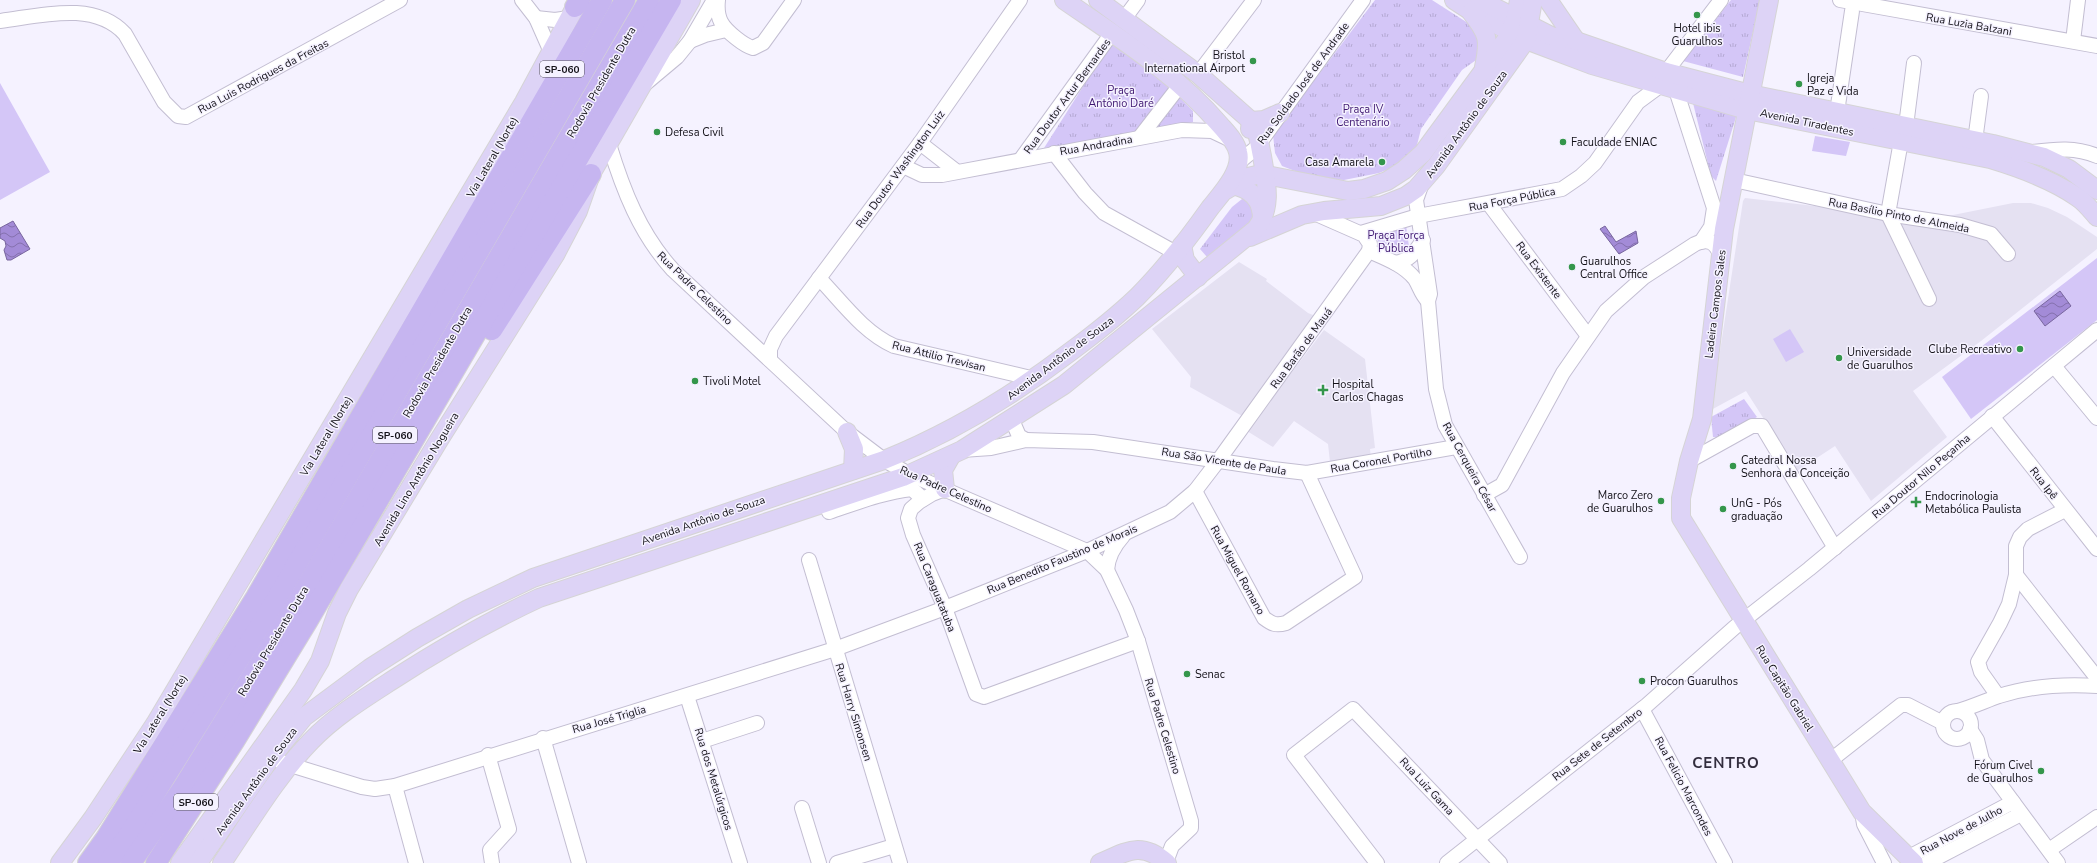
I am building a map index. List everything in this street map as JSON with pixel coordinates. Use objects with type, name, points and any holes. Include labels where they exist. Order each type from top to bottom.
[{"type":"highway","name":"SP-060","points":[[88,863],[106,838],[256,598],[602,0]]},
{"type":"highway","name":"Rodovia Presidente Dutra","points":[[108,863],[127,838],[273,605],[625,0]]},
{"type":"highway","name":"Rodovia Presidente Dutra","points":[[131,863],[182,789],[290,613],[649,0]]},
{"type":"highway","name":"Rodovia Presidente Dutra","points":[[156,863],[235,740],[670,0]]},
{"type":"highway","points":[[442,390],[462,377],[591,174]]},
{"type":"main road","name":"Avenida Lino Antônio Nogueira","points":[[180,863],[303,690],[320,662],[337,613],[349,589],[439,440],[555,255],[578,211],[591,174],[690,0]]},
{"type":"main road","points":[[1064,0],[1181,84],[1207,109],[1233,141],[1238,150],[1239,162]]},
{"type":"main road","points":[[1098,0],[1198,74],[1251,121],[1257,131],[1266,175]]},
{"type":"main road","points":[[1454,0],[1475,6],[1521,29]]},
{"type":"main road","points":[[1519,0],[1521,29]]},
{"type":"main road","points":[[1521,29],[1533,0]]},
{"type":"main road","points":[[1548,0],[1576,41]]},
{"type":"main road","name":"Ladeira Campos Sales","points":[[1681,498],[1689,461],[1702,419],[1720,254],[1769,0]]},
{"type":"main road","name":"Via Lateral (Norte)","points":[[60,863],[93,818],[155,724],[486,167],[576,6]]},
{"type":"main road","points":[[1475,6],[1487,38],[1488,46],[1483,72]]},
{"type":"main road","name":"Avenida Tiradentes","points":[[1521,29],[1576,41],[1668,82]]},
{"type":"main road","name":"Avenida Tiradentes","points":[[1521,29],[1592,65],[1638,78],[1668,82],[1749,102],[1904,134],[1975,141],[2028,153],[2059,156],[2097,190]]},
{"type":"main road","name":"Avenida Antônio de Souza","points":[[1227,189],[1248,177],[1266,175],[1348,191],[1364,189],[1387,181],[1404,170],[1423,153],[1483,72],[1521,29]]},
{"type":"main road","name":"Avenida Antônio de Souza","points":[[1246,239],[1287,220],[1314,213],[1381,206],[1406,196],[1422,183],[1521,29]]},
{"type":"main road","name":"Avenida Tiradentes","points":[[1749,102],[1836,112],[1904,134],[2017,167],[2054,183],[2078,198],[2097,217]]},
{"type":"main road","points":[[1251,121],[1264,120],[1280,113]]},
{"type":"main road","points":[[1233,141],[1249,131],[1251,121]]},
{"type":"main road","name":"Avenida Antônio de Souza","points":[[198,863],[270,759],[304,717],[334,694],[417,638],[468,609],[533,578],[884,460],[937,438],[1035,379],[1115,317],[1138,296],[1179,249],[1227,189],[1239,162]]},
{"type":"main road","name":"Avenida Antônio de Souza","points":[[222,863],[290,764],[322,731],[357,702],[444,646],[493,619],[539,598],[909,474],[956,453],[1012,420],[1064,385],[1246,239],[1256,229],[1262,219],[1267,199],[1266,175]]},
{"type":"main road","points":[[1227,189],[1249,191],[1258,199],[1262,219]]},
{"type":"main road","points":[[1179,249],[1198,278]]},
{"type":"main road","points":[[847,432],[854,448],[853,470]]},
{"type":"main road","points":[[945,489],[943,470],[956,453]]},
{"type":"main road","name":"Rua Capitão Gabriel","points":[[1681,498],[1682,522],[1862,812],[1912,860]]},
{"type":"main road","points":[[1100,863],[1130,850],[1136,849],[1150,851],[1167,862]]},
{"type":"street","name":"Rua Luis Rodrigues da Freitas","points":[[0,21],[68,13],[104,17],[116,24],[125,34],[164,102],[178,116],[186,117],[400,0]]},
{"type":"street","points":[[522,0],[536,18],[551,52]]},
{"type":"street","name":"Avenida Lino Antônio Nogueira","points":[[641,88],[673,61],[690,41],[714,0]]},
{"type":"street","points":[[718,0],[718,18],[726,30],[750,48],[757,47],[762,43],[794,0]]},
{"type":"street","name":"Rua Doutor Washington Luiz","points":[[770,360],[770,349],[776,336],[920,143],[1020,0]]},
{"type":"street","points":[[1124,19],[1138,0]]},
{"type":"street","points":[[1198,74],[1254,0]]},
{"type":"street","name":"Rua Soldado José de Andrade","points":[[1239,162],[1260,142],[1363,0]]},
{"type":"street","name":"Rua Força Pública","points":[[1418,216],[1555,191],[1571,184],[1595,163],[1638,102],[1668,82],[1721,0]]},
{"type":"street","name":"Rua Luzia Balzani","points":[[1840,0],[1883,4],[2097,46]]},
{"type":"street","points":[[2073,41],[2078,0]]},
{"type":"street","points":[[536,18],[555,20],[576,6]]},
{"type":"street","points":[[1836,112],[1852,10]]},
{"type":"street","points":[[690,41],[705,35],[726,30]]},
{"type":"street","name":"Rua Doutor Artur Bernardes","points":[[1021,159],[1112,33]]},
{"type":"street","points":[[1914,64],[1904,134],[1888,214],[1929,299]]},
{"type":"street","points":[[1638,78],[1638,102]]},
{"type":"street","points":[[1484,495],[1502,485],[1563,373],[1606,311],[1644,277],[1701,242],[1711,227],[1714,208],[1668,82]]},
{"type":"street","points":[[1140,137],[1181,84]]},
{"type":"street","points":[[1975,141],[1981,96]]},
{"type":"street","name":"Rua Andradina","points":[[903,166],[922,176],[937,176],[956,171],[1140,137],[1194,129],[1212,131],[1233,141]]},
{"type":"street","points":[[920,143],[956,171]]},
{"type":"street","name":"Rua Padre Celestino","points":[[609,144],[630,204],[643,230],[658,253],[710,304],[847,432],[884,460],[909,474],[1087,551],[1107,570],[1123,603],[1138,642],[1191,821],[1191,828],[1172,846],[1167,862]]},
{"type":"street","points":[[2059,156],[2080,150],[2097,156]]},
{"type":"street","points":[[1054,153],[1085,193],[1104,213],[1179,249]]},
{"type":"street","name":"Rua Basílio Pinto de Almeida","points":[[1734,180],[1888,214],[1960,225],[1984,232],[1996,238],[2008,254]]},
{"type":"street","points":[[1361,233],[1418,216],[1416,200],[1422,183]]},
{"type":"street","name":"Rua Existente","points":[[1489,204],[1588,336]]},
{"type":"street","points":[[1314,213],[1361,233],[1368,240],[1369,251]]},
{"type":"street","name":"Rua Cerqueira César","points":[[1418,216],[1423,240],[1430,294],[1428,301],[1436,389],[1445,425],[1456,447],[1520,557]]},
{"type":"street","points":[[1395,262],[1402,262],[1412,256],[1423,240]]},
{"type":"street","points":[[1701,242],[1713,243],[1720,254]]},
{"type":"street","name":"Rua Cerqueira César","points":[[1369,251],[1395,262],[1414,278],[1422,296],[1428,301]]},
{"type":"street","name":"Rua Barão de Mauá","points":[[1218,461],[1369,251]]},
{"type":"street","name":"Rua Attilio Trevisan","points":[[819,278],[871,333],[894,346],[1035,379]]},
{"type":"street","name":"Rua Doutor Nilo Peçanha","points":[[1743,621],[1835,548],[2097,330]]},
{"type":"street","points":[[752,343],[776,336]]},
{"type":"street","points":[[2054,366],[2097,418]]},
{"type":"street","name":"Rua Ipê","points":[[1992,416],[2097,549]]},
{"type":"street","points":[[1012,420],[1019,436],[1026,440]]},
{"type":"street","points":[[1689,461],[1752,426],[1762,426],[1835,548]]},
{"type":"street","name":"Rua São Vicente de Paula","points":[[956,453],[991,448],[1026,440],[1093,442],[1247,466],[1307,472]]},
{"type":"street","points":[[1230,445],[1234,457],[1247,466]]},
{"type":"street","name":"Rua Coronel Portilho","points":[[1307,472],[1456,447]]},
{"type":"street","name":"Rua Benedito Faustino de Morais","points":[[943,603],[1000,585],[1087,551],[1170,512],[1195,491],[1218,461]]},
{"type":"street","name":"Rua Miguel Romano","points":[[1195,491],[1264,618],[1272,624],[1278,625],[1286,623],[1355,577],[1307,472]]},
{"type":"street","points":[[829,512],[867,499],[904,490],[912,489],[923,499]]},
{"type":"street","name":"Rua Caraguatatuba","points":[[945,489],[923,499],[910,509],[908,518],[909,524],[943,603],[973,690],[976,694],[984,697],[1138,642]]},
{"type":"street","points":[[1993,699],[1978,662],[2006,610],[2016,575],[2016,546],[2020,537],[2028,529],[2066,510]]},
{"type":"street","points":[[1107,570],[1115,545],[1125,534]]},
{"type":"street","name":"Rua Harry Simonsen","points":[[809,560],[900,863]]},
{"type":"street","points":[[2016,575],[2097,678]]},
{"type":"street","name":"Rua José Triglia","points":[[270,759],[362,787],[375,789],[394,786],[543,738],[836,650],[943,603]]},
{"type":"street","name":"Rua Sete de Setembro","points":[[1447,863],[1642,709],[1743,621]]},
{"type":"street","points":[[1993,699],[1964,736],[1956,738],[1944,731],[1943,722],[1946,716],[1951,712],[1993,699],[2049,687],[2097,686]]},
{"type":"street","name":"Rua dos Metalúrgicos","points":[[687,696],[740,863]]},
{"type":"street","points":[[1831,760],[1901,705],[1908,704],[1943,722]]},
{"type":"street","name":"Rua Luiz Gama","points":[[1377,863],[1294,755],[1353,709],[1500,863]]},
{"type":"street","name":"Rua Felicio Marcondes","points":[[1642,709],[1726,863]]},
{"type":"street","points":[[1958,711],[1967,715],[1970,727],[1978,740],[1982,760],[2058,863]]},
{"type":"street","points":[[702,741],[758,723]]},
{"type":"street","points":[[543,738],[579,863]]},
{"type":"street","points":[[488,755],[509,826],[507,832],[490,850],[492,863]]},
{"type":"street","points":[[394,786],[416,863]]},
{"type":"street","name":"Rua Nove de Julho","points":[[1912,860],[2012,802]]},
{"type":"street","points":[[802,808],[819,863]]},
{"type":"street","points":[[1862,812],[1864,824],[1884,863]]},
{"type":"street","name":"Rua Nove de Julho","points":[[1927,863],[2021,814]]},
{"type":"street","points":[[2049,850],[2097,817]]},
{"type":"street","points":[[837,863],[894,846]]},
{"type":"shaded area","name":"Universidade de Guarulhos","points":[[1745,198],[1832,208],[1890,210],[1948,216],[2013,203],[2031,203],[2048,208],[2067,217],[2097,237],[2097,249],[1981,341],[1913,391],[1947,437],[1871,501],[1835,446],[1797,471],[1746,391],[1711,410],[1743,201]]},
{"type":"shaded area","points":[[1239,262],[1267,279],[1266,281],[1308,313],[1318,317],[1244,417],[1190,387],[1191,377],[1152,329]]},
{"type":"shaded area","name":"Hospital Carlos Chagas","points":[[1324,330],[1365,359],[1375,448],[1370,449],[1371,459],[1330,462],[1328,444],[1294,421],[1273,447],[1247,431]]},
{"type":"green space","name":"Praça IV Centenário","points":[[1375,0],[1432,0],[1471,25],[1480,37],[1479,58],[1462,70],[1421,129],[1416,149],[1394,167],[1379,173],[1344,180],[1313,178],[1282,166],[1275,153],[1273,135]]},
{"type":"green space","points":[[1731,0],[1760,0],[1743,77],[1683,61]]},
{"type":"green space","name":"Praça Antônio Daré","points":[[1112,41],[1163,80],[1193,111],[1193,122],[1044,148]]},
{"type":"green space","points":[[0,83],[50,172],[0,200]]},
{"type":"green space","points":[[1692,99],[1737,114],[1716,181],[1711,176]]},
{"type":"green space","points":[[1815,136],[1850,142],[1846,156],[1812,151]]},
{"type":"green space","points":[[1247,195],[1256,220],[1207,257],[1200,249],[1232,207]]},
{"type":"green space","name":"Praça Força Pública","points":[[1406,225],[1410,254],[1381,251],[1376,235]]},
{"type":"green space","name":"Clube Recreativo","points":[[2097,258],[2097,320],[1971,419],[1942,377]]},
{"type":"green space","points":[[1790,329],[1804,352],[1786,362],[1773,339]]},
{"type":"green space","points":[[1744,399],[1757,417],[1721,437],[1713,437],[1711,417]]},
{"type":"water","points":[[13,221],[30,249],[11,260],[7,260],[4,250],[6,246],[5,241],[0,238],[0,228]]},
{"type":"water","points":[[1605,226],[1616,242],[1636,231],[1638,243],[1619,254],[1600,229]]},
{"type":"water","points":[[2060,291],[2071,306],[2045,326],[2034,311]]},
{"type":"place","name":"Hotel ibis Guarulhos","points":[[1697,15]]},
{"type":"place","name":"Bristol International Airport","points":[[1253,61]]},
{"type":"place","name":"Igreja Paz e Vida","points":[[1799,84]]},
{"type":"place","name":"Defesa Civil","points":[[657,132]]},
{"type":"place","name":"Faculdade ENIAC","points":[[1563,142]]},
{"type":"place","name":"Casa Amarela","points":[[1382,162]]},
{"type":"place","name":"Guarulhos Central Office","points":[[1572,267]]},
{"type":"place","name":"Clube Recreativo","points":[[2020,349]]},
{"type":"place","name":"Universidade de Guarulhos","points":[[1839,358]]},
{"type":"place","name":"Tivoli Motel","points":[[695,381]]},
{"type":"place","name":"Hospital Carlos Chagas","points":[[1323,390]]},
{"type":"place","name":"Catedral Nossa Senhora da Conceição","points":[[1733,466]]},
{"type":"place","name":"Marco Zero de Guarulhos","points":[[1661,501]]},
{"type":"place","name":"Endocrinologia Metabólica Paulista","points":[[1916,502]]},
{"type":"place","name":"UnG - Pós graduação","points":[[1723,509]]},
{"type":"place","name":"Senac","points":[[1187,674]]},
{"type":"place","name":"Procon Guarulhos","points":[[1642,681]]},
{"type":"place","name":"Fórum Civel de Guarulhos","points":[[2041,771]]},
{"type":"district","name":"CENTRO","points":[[1726,763]]}]
